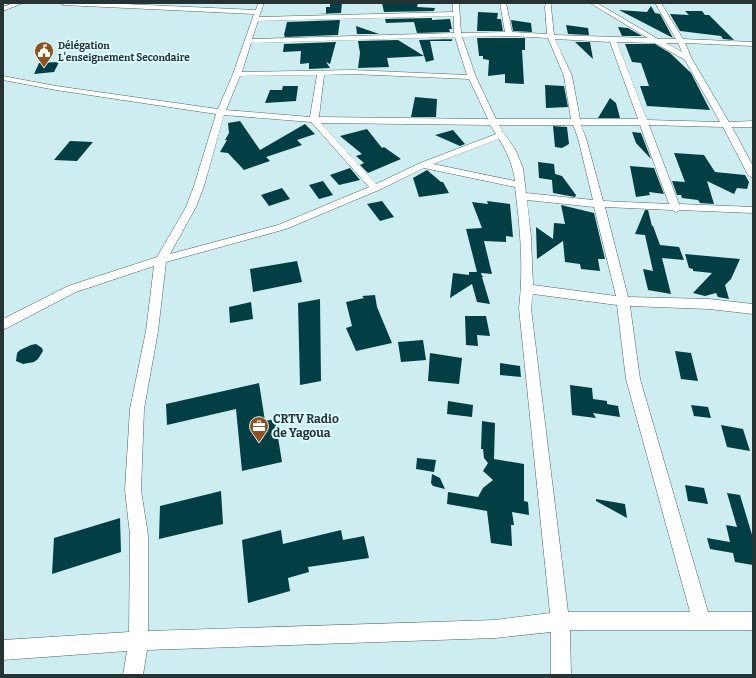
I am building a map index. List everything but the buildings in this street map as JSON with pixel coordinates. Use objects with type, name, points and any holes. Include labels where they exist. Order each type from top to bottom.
[{"type":"street","points":[[3,9],[20,3]]},
{"type":"street","points":[[63,3],[258,12],[456,9],[458,36],[472,77],[493,122],[518,168],[526,237],[527,289],[525,308],[534,405],[560,621],[561,675]]},
{"type":"street","points":[[503,3],[509,34]]},
{"type":"street","points":[[549,3],[548,7],[551,37],[568,76],[576,122],[582,138],[623,301],[633,379],[702,622]]},
{"type":"street","points":[[594,3],[688,59]]},
{"type":"street","points":[[658,3],[681,41],[688,59],[753,175]]},
{"type":"street","points":[[133,675],[139,641],[139,535],[133,490],[137,410],[152,331],[161,260],[200,186],[222,112],[237,74],[258,12]]},
{"type":"street","points":[[247,41],[509,34],[613,40],[753,44]]},
{"type":"street","points":[[613,40],[676,208]]},
{"type":"street","points":[[237,74],[322,72],[472,77]]},
{"type":"street","points":[[314,120],[322,72]]},
{"type":"street","points":[[3,78],[56,88],[222,112],[314,120],[644,122],[726,125],[753,124]]},
{"type":"street","points":[[314,120],[375,188]]},
{"type":"street","points":[[3,325],[72,289],[161,260],[282,227],[375,188],[422,165],[501,135]]},
{"type":"street","points":[[422,165],[521,191],[598,204],[753,210]]},
{"type":"street","points":[[527,289],[623,301],[709,304],[753,309]]},
{"type":"street","points":[[3,650],[139,641],[495,629],[560,621],[753,621]]},
{"type":"place","name":"Délégation L'enseignement Secondaire","points":[[44,68]]},
{"type":"place","name":"CRTV Radio de Yagoua","points":[[259,443]]}]
